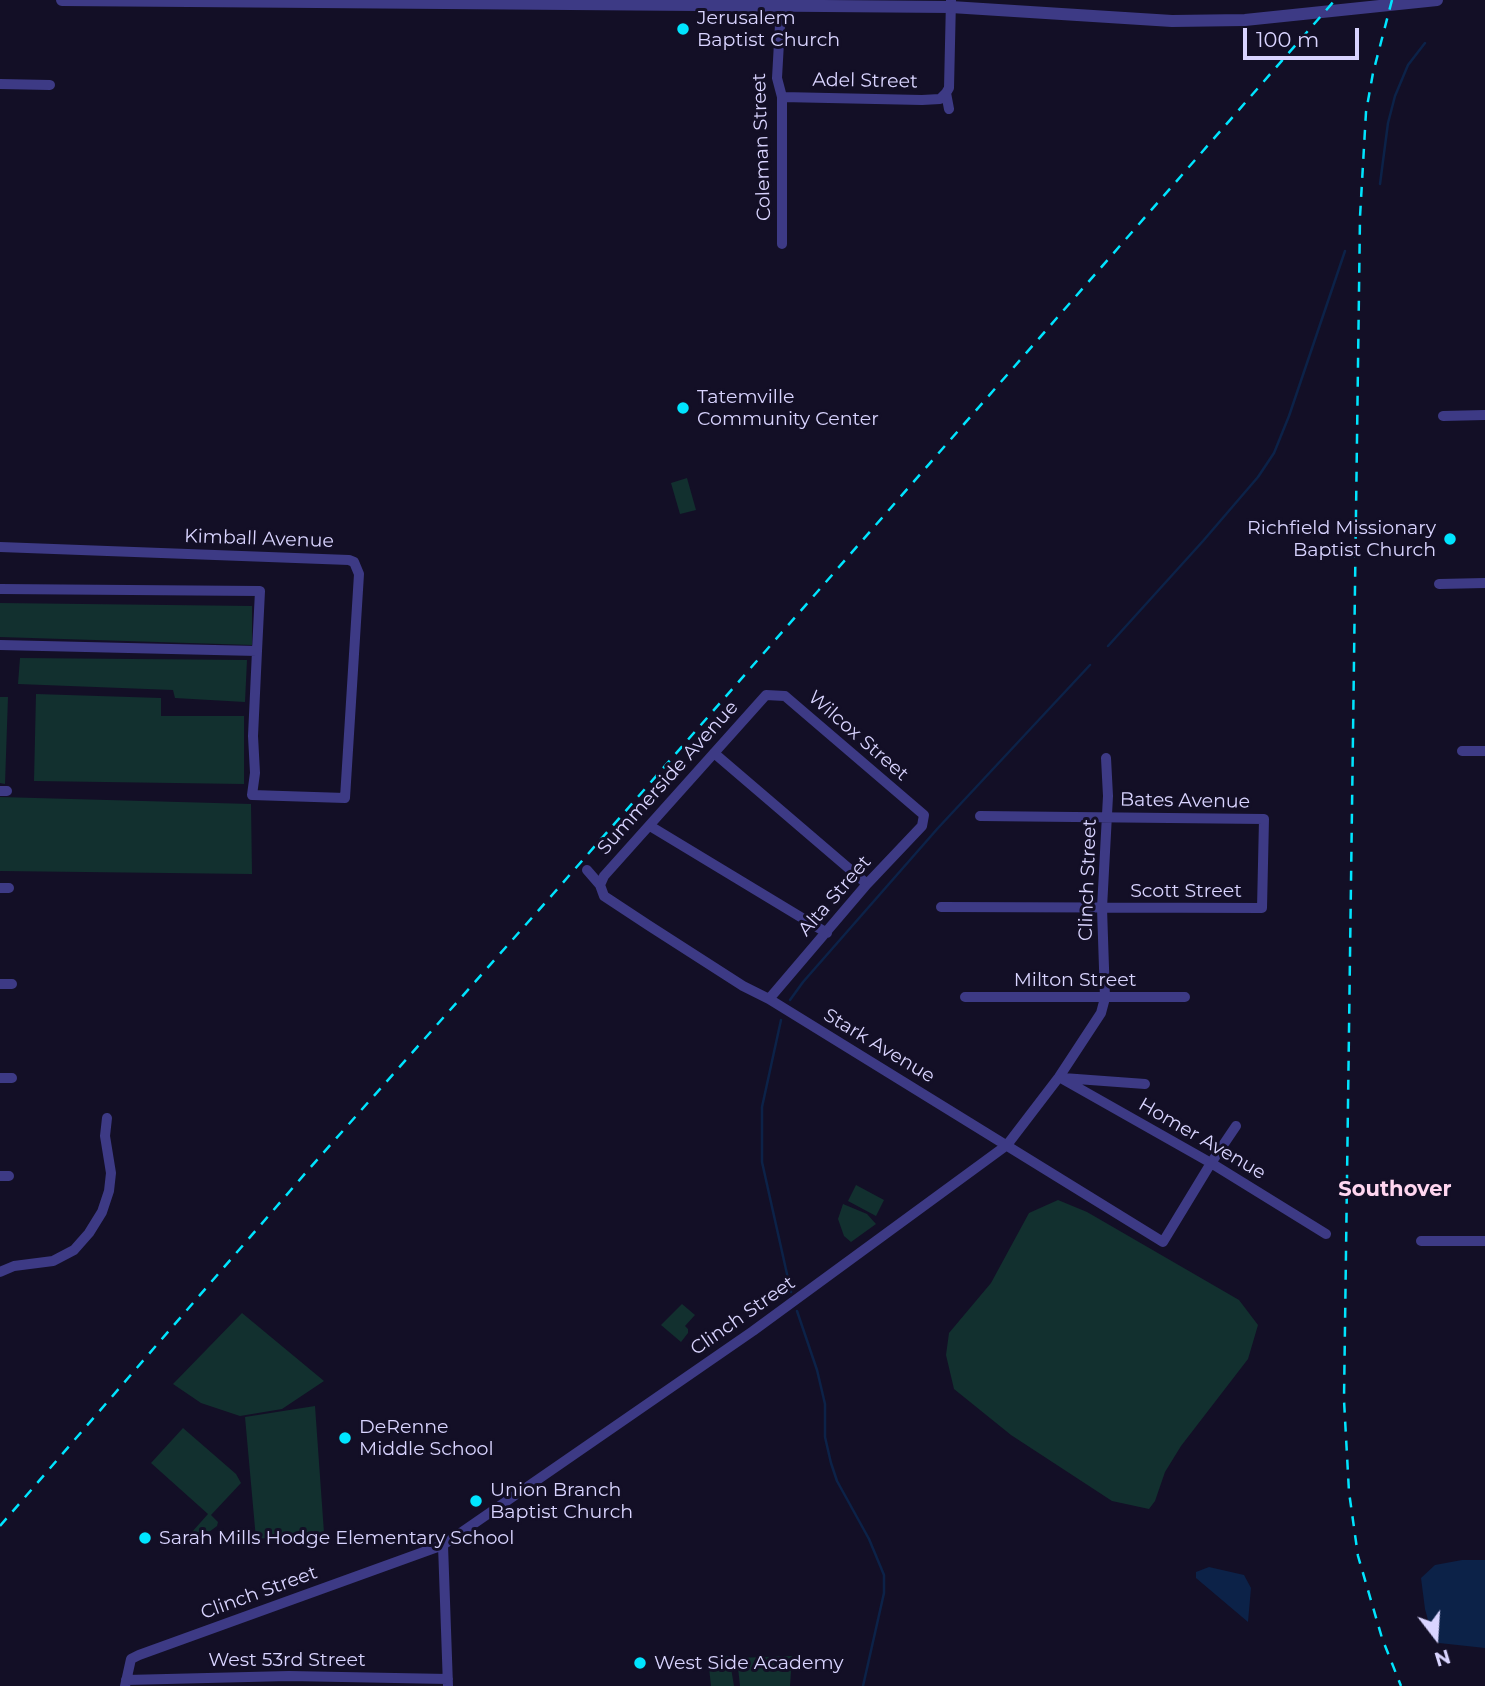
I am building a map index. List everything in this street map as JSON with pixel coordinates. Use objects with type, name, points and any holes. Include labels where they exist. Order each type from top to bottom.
[{"type":"street","points":[[62,0],[724,3],[781,7],[951,4],[1172,21],[1245,20],[1435,0]]},
{"type":"street","points":[[949,109],[946,93],[949,88],[951,4]]},
{"type":"street","name":"Coleman Street","points":[[781,7],[777,78],[782,97],[782,244]]},
{"type":"street","points":[[0,84],[50,85]]},
{"type":"street","name":"Adel Street","points":[[782,97],[922,100],[940,99],[946,93]]},
{"type":"street","points":[[1443,416],[1485,415]]},
{"type":"street","name":"Kimball Avenue","points":[[0,547],[354,562],[359,573],[345,798],[252,795],[255,773],[253,736],[257,651]]},
{"type":"street","points":[[1439,584],[1485,583]]},
{"type":"street","points":[[0,589],[260,591],[257,651],[0,645]]},
{"type":"street","name":"Summerside Avenue","points":[[600,885],[604,876],[766,695]]},
{"type":"street","name":"Wilcox Street","points":[[766,695],[785,696],[924,816]]},
{"type":"street","points":[[1462,751],[1485,751]]},
{"type":"street","points":[[714,753],[867,884]]},
{"type":"street","name":"Clinch Street","points":[[125,1683],[131,1659],[139,1654],[443,1545],[753,1331],[1007,1144],[1059,1077],[1101,1013],[1105,998],[1102,908],[1107,817],[1106,758]]},
{"type":"street","name":"Alta Street","points":[[769,999],[867,884],[922,826],[924,816]]},
{"type":"street","name":"Bates Avenue","points":[[980,816],[1264,819],[1262,908]]},
{"type":"street","points":[[650,826],[827,933]]},
{"type":"street","name":"Stark Avenue","points":[[587,870],[600,885],[604,896],[743,986],[769,999],[1007,1144],[1163,1242],[1211,1163]]},
{"type":"street","name":"Scott Street","points":[[941,907],[1262,908]]},
{"type":"street","points":[[0,984],[12,984]]},
{"type":"street","name":"Milton Street","points":[[965,997],[1185,997]]},
{"type":"street","points":[[0,1077],[12,1078]]},
{"type":"street","points":[[1059,1077],[1145,1084]]},
{"type":"street","name":"Homer Avenue","points":[[1059,1077],[1211,1163],[1325,1234]]},
{"type":"street","points":[[0,1264],[14,1266],[53,1261],[74,1250],[89,1233],[102,1212],[109,1191],[110,1173],[104,1136],[107,1118]]},
{"type":"street","points":[[1211,1163],[1236,1126]]},
{"type":"street","points":[[1421,1241],[1485,1241]]},
{"type":"street","points":[[0,1272],[14,1266]]},
{"type":"street","points":[[443,1545],[448,1682]]},
{"type":"street","name":"West 53rd Street","points":[[125,1683],[448,1682]]},
{"type":"green space","points":[[687,478],[696,510],[680,514],[671,483]]},
{"type":"green space","points":[[0,603],[252,606],[252,645],[0,637]]},
{"type":"green space","points":[[20,658],[247,660],[245,702],[175,698],[173,690],[18,684]]},
{"type":"green space","points":[[36,694],[161,698],[161,716],[244,716],[244,784],[34,781]]},
{"type":"green space","points":[[0,697],[8,697],[5,784],[0,783]]},
{"type":"green space","points":[[0,797],[251,804],[252,874],[0,871]]},
{"type":"green space","points":[[856,1185],[884,1200],[876,1216],[848,1201]]},
{"type":"green space","points":[[1058,1200],[1087,1212],[1239,1300],[1258,1325],[1248,1359],[1181,1446],[1165,1472],[1155,1501],[1149,1509],[1112,1501],[1011,1435],[954,1389],[946,1355],[949,1333],[991,1283],[1029,1213]]},
{"type":"green space","points":[[843,1204],[867,1214],[876,1224],[851,1242],[844,1236],[838,1219]]},
{"type":"green space","points":[[682,1304],[695,1315],[685,1326],[688,1333],[681,1342],[661,1325]]},
{"type":"green space","points":[[242,1313],[324,1381],[282,1409],[240,1416],[201,1403],[173,1384]]},
{"type":"green space","points":[[315,1406],[324,1533],[256,1539],[245,1417]]},
{"type":"green space","points":[[183,1428],[236,1474],[241,1483],[211,1515],[218,1522],[217,1526],[203,1541],[192,1532],[208,1514],[151,1463]]},
{"type":"green space","points":[[729,1656],[734,1686],[711,1686],[708,1658]]},
{"type":"green space","points":[[792,1656],[790,1686],[740,1686],[737,1658]]},
{"type":"water","points":[[1462,1560],[1485,1560],[1485,1648],[1439,1643],[1433,1638],[1425,1609],[1421,1578],[1435,1565]]},
{"type":"water","points":[[1209,1567],[1244,1575],[1251,1588],[1248,1622],[1196,1578],[1196,1572]]},
{"type":"waterway","points":[[1380,184],[1388,123],[1395,96],[1408,65],[1425,43]]},
{"type":"waterway","points":[[1108,646],[1203,541],[1258,477],[1274,453],[1345,251]]},
{"type":"waterway","points":[[790,1000],[938,828],[1090,665]]},
{"type":"waterway","points":[[781,1020],[762,1107],[762,1162],[791,1292]]},
{"type":"waterway","points":[[797,1311],[817,1370],[825,1404],[825,1437],[831,1463],[837,1481],[869,1539],[884,1575],[884,1593],[863,1686]]},
{"type":"railway","points":[[0,1526],[309,1169],[1335,0]]},
{"type":"railway","points":[[1392,0],[1366,112],[1360,217],[1344,1400],[1349,1492],[1358,1556],[1382,1638],[1401,1686]]},
{"type":"place","name":"Jerusalem Baptist Church","points":[[683,29]]},
{"type":"place","name":"Tatemville Community Center","points":[[683,408]]},
{"type":"place","name":"Richfield Missionary Baptist Church","points":[[1450,539]]},
{"type":"place","name":"DeRenne Middle School","points":[[345,1438]]},
{"type":"place","name":"Union Branch Baptist Church","points":[[476,1501]]},
{"type":"place","name":"Sarah Mills Hodge Elementary School","points":[[145,1538]]},
{"type":"place","name":"West Side Academy","points":[[640,1663]]},
{"type":"district","name":"Southover","points":[[1395,1190]]}]
